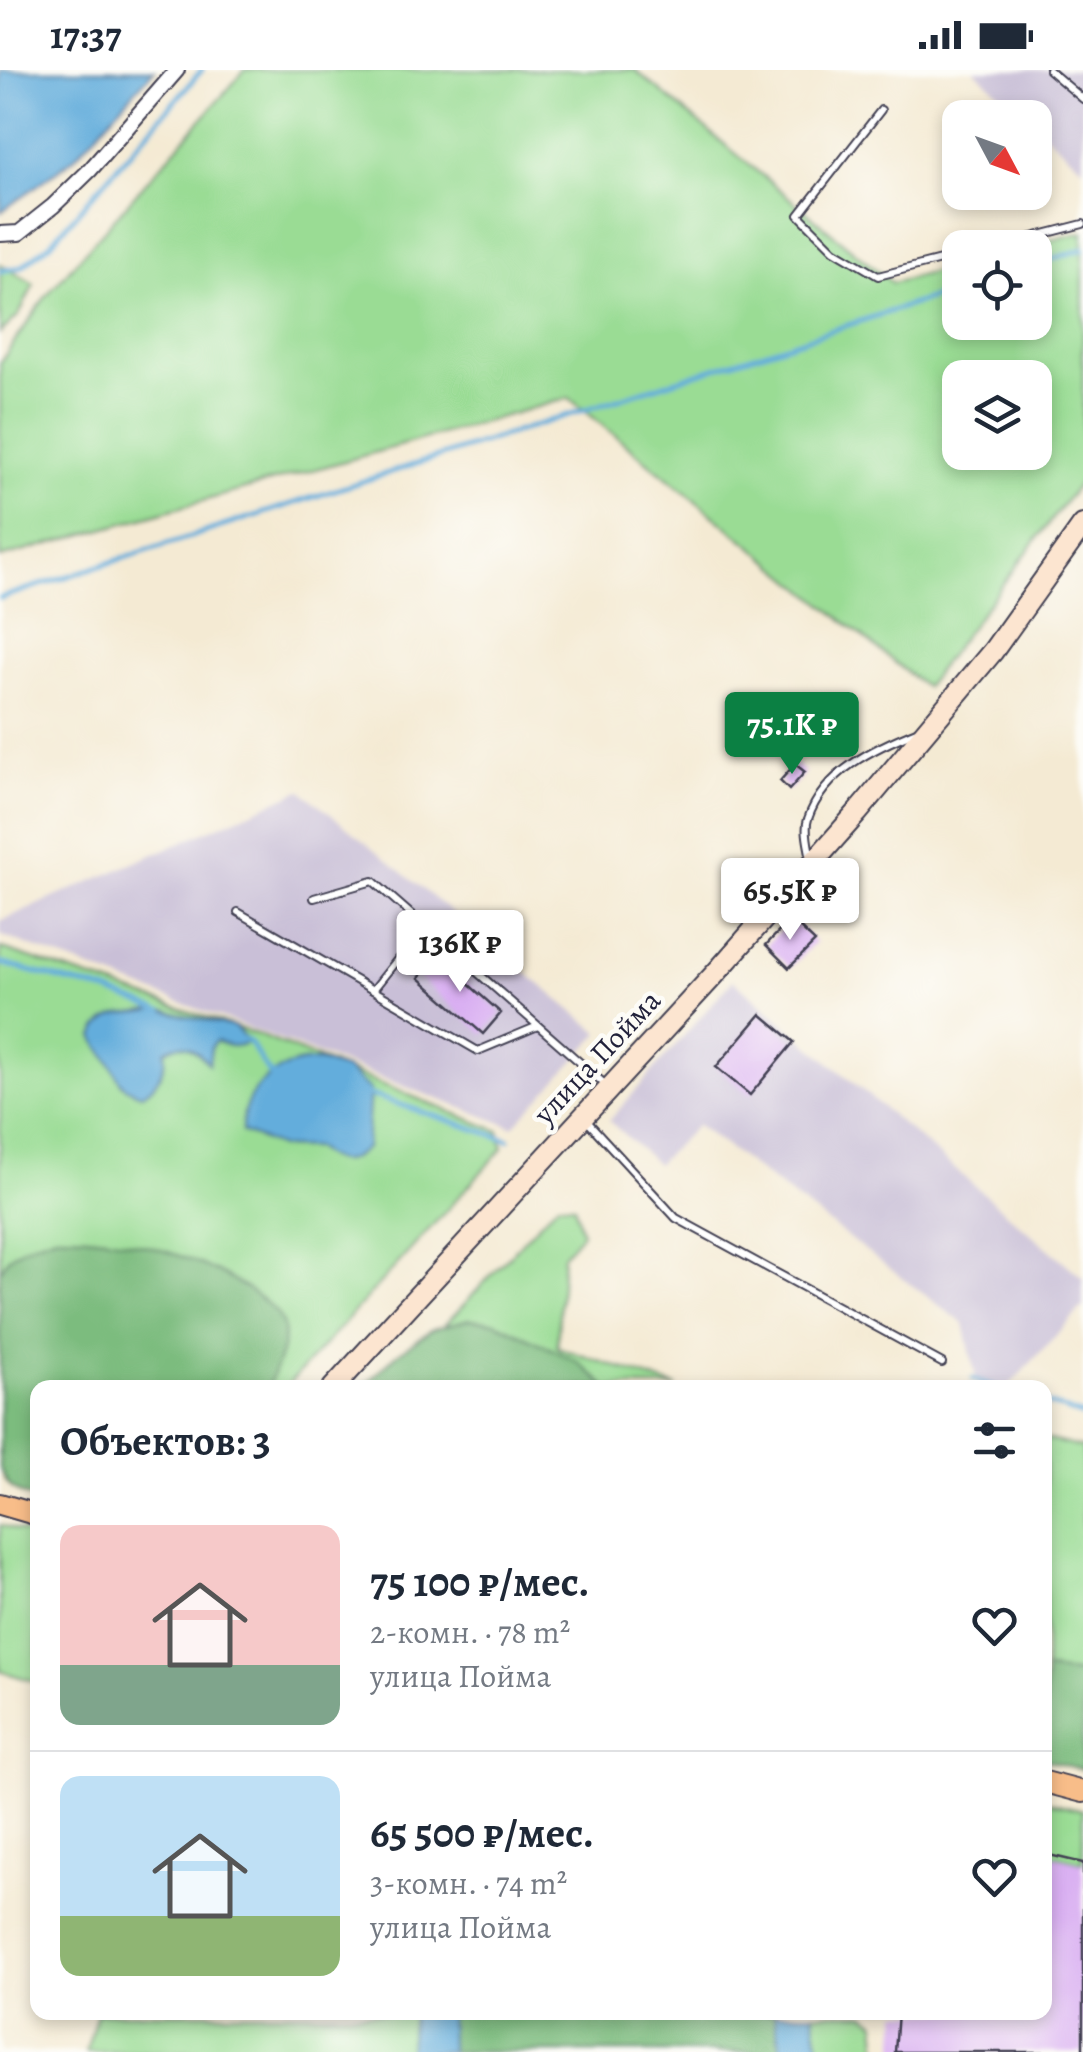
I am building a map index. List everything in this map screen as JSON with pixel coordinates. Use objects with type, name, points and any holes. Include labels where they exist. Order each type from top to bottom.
[{"type":"main road","name":"улица Пойма","points":[[340,1380],[811,865],[993,651],[1083,525]]},
{"type":"main road","points":[[0,1504],[30,1513]]},
{"type":"main road","points":[[1052,1784],[1083,1792]]},
{"type":"street","points":[[0,234],[19,233],[52,206],[90,170],[177,70]]},
{"type":"lane","points":[[1049,70],[1083,99]]},
{"type":"lane","points":[[880,110],[800,214],[834,250],[878,276],[942,260]]},
{"type":"lane","points":[[1052,232],[1083,224]]},
{"type":"lane","points":[[811,865],[806,822],[824,788],[878,746],[931,725]]},
{"type":"lane","points":[[314,898],[373,882],[609,1088]]},
{"type":"lane","points":[[238,912],[478,1052],[538,1026]]},
{"type":"lane","points":[[373,990],[424,926]]},
{"type":"lane","points":[[583,1116],[676,1218],[942,1363]]},
{"type":"shaded area","points":[[974,70],[1083,70],[1083,168],[1052,140],[1052,100],[1008,100]]},
{"type":"shaded area","points":[[301,790],[600,1033],[513,1127],[0,935],[0,921]]},
{"type":"shaded area","points":[[733,980],[1083,1278],[1083,1307],[1015,1380],[976,1380],[964,1324],[697,1125],[657,1164],[609,1121]]},
{"type":"green space","points":[[245,70],[635,70],[892,283],[942,270],[942,340],[1052,340],[1052,240],[1083,232],[1083,478],[925,687],[569,398],[0,558],[0,363],[46,296]]},
{"type":"green space","points":[[0,264],[34,284],[19,315],[0,333]]},
{"type":"green space","points":[[0,948],[256,1034],[499,1131],[503,1148],[292,1380],[30,1383],[0,1378]]},
{"type":"green space","points":[[558,1203],[574,1205],[582,1233],[563,1255],[557,1347],[656,1380],[390,1380]]},
{"type":"green space","points":[[56,1235],[131,1242],[179,1256],[225,1276],[266,1303],[281,1320],[284,1337],[271,1380],[30,1380],[30,1498],[14,1490],[0,1468],[0,1272],[9,1258]]},
{"type":"green space","points":[[469,1319],[496,1322],[578,1362],[599,1380],[370,1380],[397,1354],[433,1329]]},
{"type":"green space","points":[[1052,1441],[1083,1448],[1083,1674],[1052,1671]]},
{"type":"green space","points":[[0,1525],[30,1534],[30,1680],[0,1671]]},
{"type":"green space","points":[[1052,1671],[1083,1674],[1083,1770],[1052,1762]]},
{"type":"green space","points":[[1052,1803],[1083,1810],[1083,1863],[1052,1856]]},
{"type":"green space","points":[[95,2020],[411,2020],[409,2052],[86,2052]]},
{"type":"green space","points":[[449,2020],[776,2020],[782,2052],[450,2052]]},
{"type":"green space","points":[[815,2020],[876,2022],[879,2052],[820,2052]]},
{"type":"water","points":[[0,70],[154,70],[73,159],[1,212]]},
{"type":"water","points":[[157,1009],[235,1027],[249,1042],[232,1046],[216,1041],[211,1047],[209,1064],[189,1047],[172,1047],[165,1051],[162,1070],[152,1087],[142,1094],[135,1092],[120,1081],[94,1036],[113,1017]]},
{"type":"water","points":[[318,1061],[347,1070],[370,1090],[366,1148],[340,1161],[315,1148],[280,1147],[242,1132],[248,1103],[264,1080],[289,1066]]},
{"type":"water","points":[[411,2020],[449,2020],[450,2052],[409,2052]]},
{"type":"water","points":[[776,2020],[815,2020],[820,2052],[782,2052]]},
{"type":"building","points":[[795,764],[805,772],[789,790],[780,781]]},
{"type":"building","points":[[791,919],[815,942],[789,968],[766,945]]},
{"type":"building","points":[[438,957],[501,1013],[483,1034],[419,978]]},
{"type":"building","points":[[761,1014],[794,1042],[750,1095],[716,1067]]},
{"type":"building","points":[[1052,1856],[1083,1863],[1083,2052],[895,2052],[897,2020],[1052,2020]]},
{"type":"waterway","points":[[0,271],[21,267],[50,244],[202,70]]},
{"type":"waterway","points":[[1052,259],[1083,249]]},
{"type":"waterway","points":[[0,598],[942,295]]},
{"type":"waterway","points":[[0,963],[162,1011]]},
{"type":"waterway","points":[[243,1039],[273,1075]]},
{"type":"waterway","points":[[364,1093],[509,1140]]},
{"type":"waterway","points":[[1052,1405],[1083,1416]]}]
